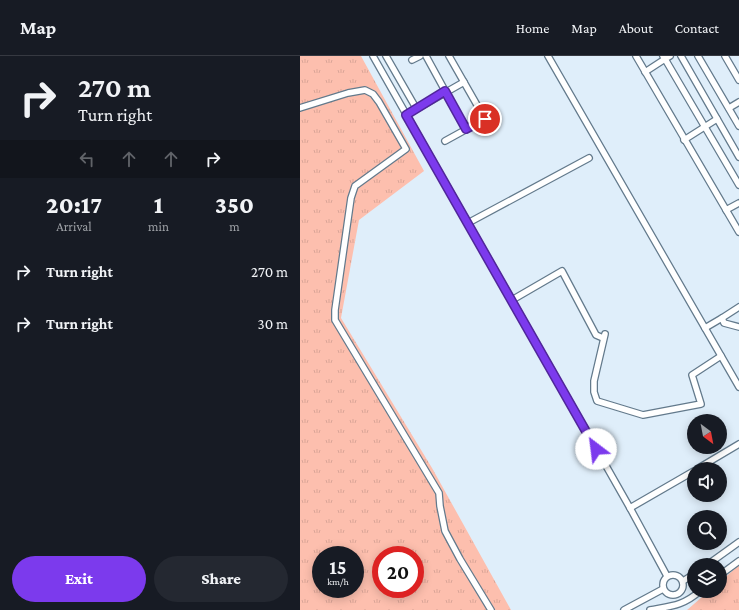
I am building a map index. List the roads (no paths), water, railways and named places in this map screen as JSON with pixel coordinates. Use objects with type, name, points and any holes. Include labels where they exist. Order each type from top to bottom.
[{"type":"lane","points":[[373,56],[630,508],[667,576]]},
{"type":"lane","points":[[386,56],[416,108]]},
{"type":"lane","points":[[412,60],[420,56]]},
{"type":"lane","points":[[426,56],[466,129]]},
{"type":"lane","points":[[445,141],[485,119],[449,56]]},
{"type":"lane","points":[[548,56],[739,387]]},
{"type":"lane","points":[[636,56],[739,232]]},
{"type":"lane","points":[[645,72],[664,58],[670,56]]},
{"type":"lane","points":[[681,56],[739,157]]},
{"type":"lane","points":[[698,56],[739,126]]},
{"type":"lane","points":[[725,56],[737,72],[739,80]]},
{"type":"lane","points":[[664,58],[739,185]]},
{"type":"lane","points":[[406,115],[445,91],[464,82]]},
{"type":"lane","points":[[300,108],[348,93],[365,90],[373,94],[379,102],[406,149],[355,186],[351,198],[334,310],[335,320],[439,493],[445,531],[491,610]]},
{"type":"lane","points":[[728,108],[739,102]]},
{"type":"lane","points":[[684,140],[717,119]]},
{"type":"lane","points":[[468,223],[589,158]]},
{"type":"lane","points":[[726,210],[739,203]]},
{"type":"lane","points":[[512,300],[562,271],[596,336],[604,336],[594,382],[594,392],[597,401],[643,415],[701,404],[692,375],[721,356]]},
{"type":"lane","points":[[705,328],[739,307]]},
{"type":"lane","points":[[722,318],[724,323],[739,327]]},
{"type":"lane","points":[[709,462],[739,444]]},
{"type":"lane","points":[[630,508],[687,475]]},
{"type":"lane","points":[[716,558],[739,542]]},
{"type":"lane","points":[[727,570],[739,561]]},
{"type":"lane","points":[[670,574],[678,576],[682,581],[683,585],[681,591],[675,595],[668,594],[663,589],[662,582],[667,576],[670,574]]},
{"type":"lane","points":[[682,581],[687,578]]},
{"type":"lane","points":[[624,610],[663,589]]},
{"type":"lane","points":[[650,610],[674,606],[686,602],[691,598]]}]
